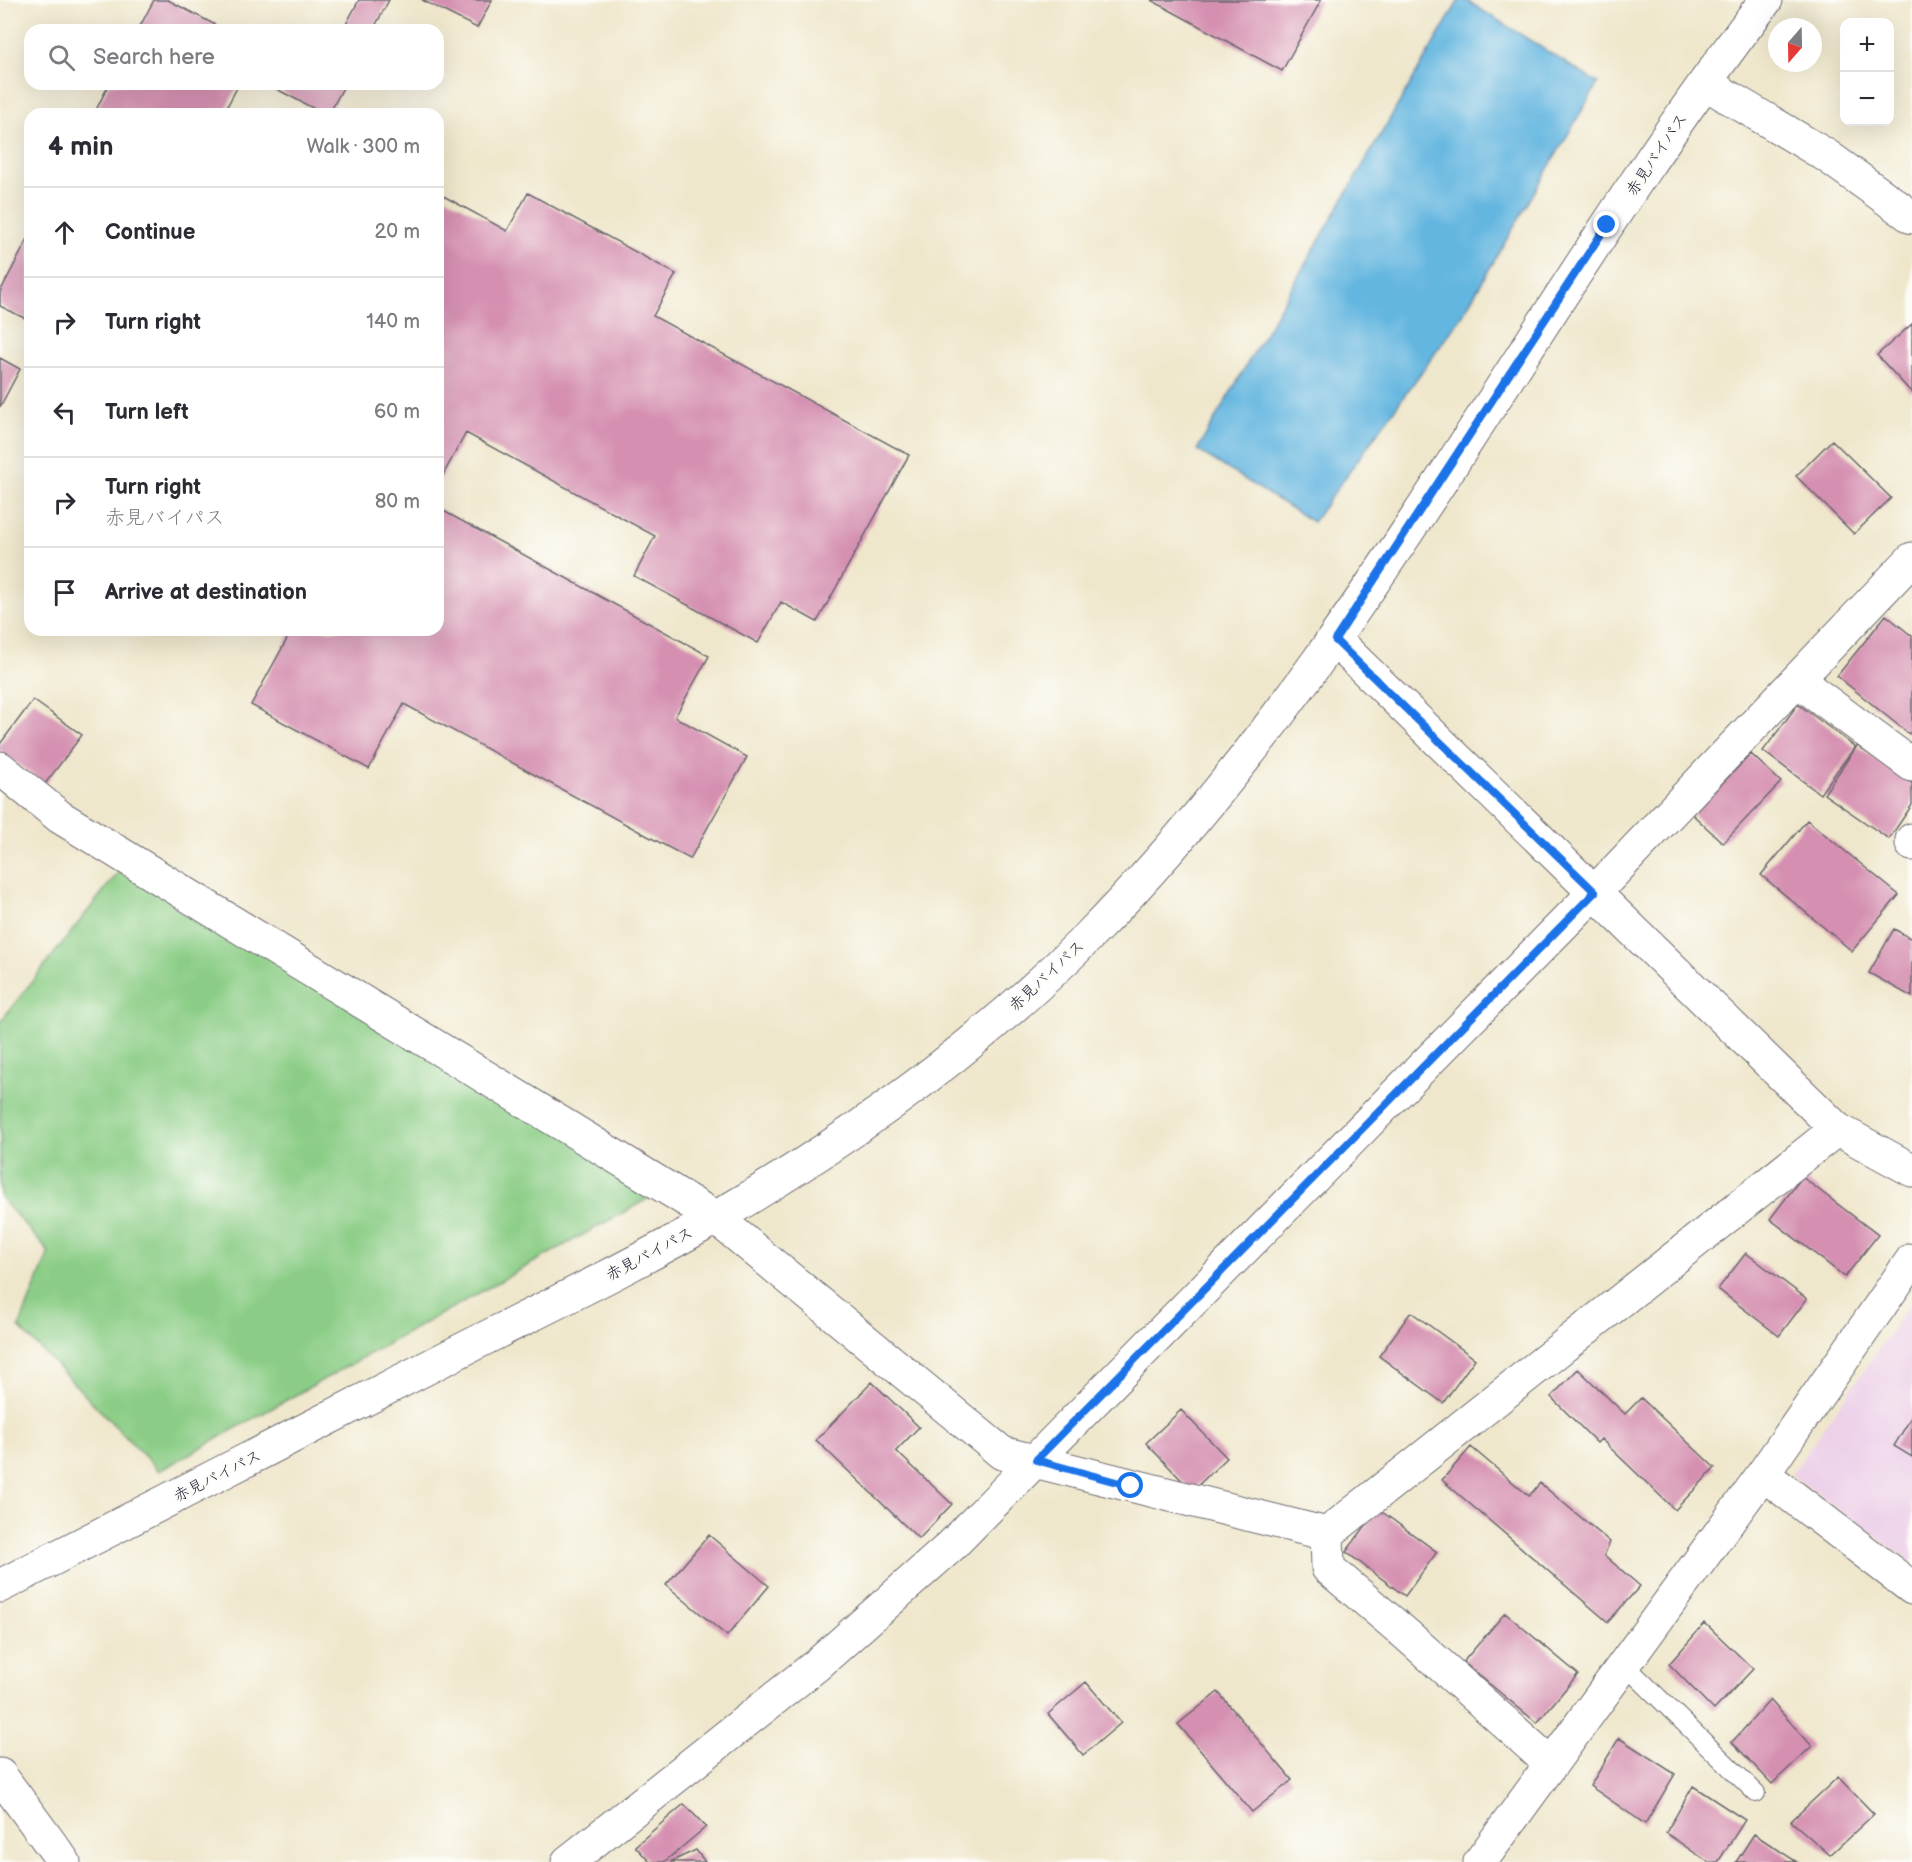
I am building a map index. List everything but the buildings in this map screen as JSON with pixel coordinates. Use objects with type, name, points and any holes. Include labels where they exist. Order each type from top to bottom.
[{"type":"street","name":"赤見バイパス","points":[[0,1586],[716,1218],[842,1138],[939,1067],[1009,1011],[1085,940],[1217,795],[1282,713],[1335,640],[1601,235],[1705,83],[1766,0]]},
{"type":"street","points":[[1705,83],[1827,156],[1912,218]]},
{"type":"street","points":[[568,1862],[818,1665],[951,1546],[1595,892],[1912,559]]},
{"type":"street","points":[[1335,640],[1837,1129],[1912,1170]]},
{"type":"street","points":[[1797,680],[1912,765]]},
{"type":"street","points":[[0,768],[60,817],[716,1218],[1002,1453],[1328,1534]]},
{"type":"street","points":[[1328,1534],[1837,1129]]},
{"type":"street","points":[[1480,1862],[1763,1474],[1912,1260]]},
{"type":"street","points":[[1763,1474],[1912,1588]]},
{"type":"street","points":[[1328,1534],[1328,1568],[1551,1764]]},
{"type":"street","points":[[0,1775],[64,1862]]},
{"type":"lane","points":[[1624,1664],[1756,1793]]},
{"type":"shaded area","points":[[1912,1301],[1912,1563],[1791,1475]]},
{"type":"green space","points":[[125,864],[660,1192],[159,1471],[19,1327],[49,1252],[0,1197],[0,1022]]},
{"type":"water","points":[[1459,0],[1466,0],[1598,83],[1462,316],[1313,522],[1197,450]]},
{"type":"route","points":[[1131,1486],[1036,1460],[1595,892],[1335,640],[1607,225]]}]
